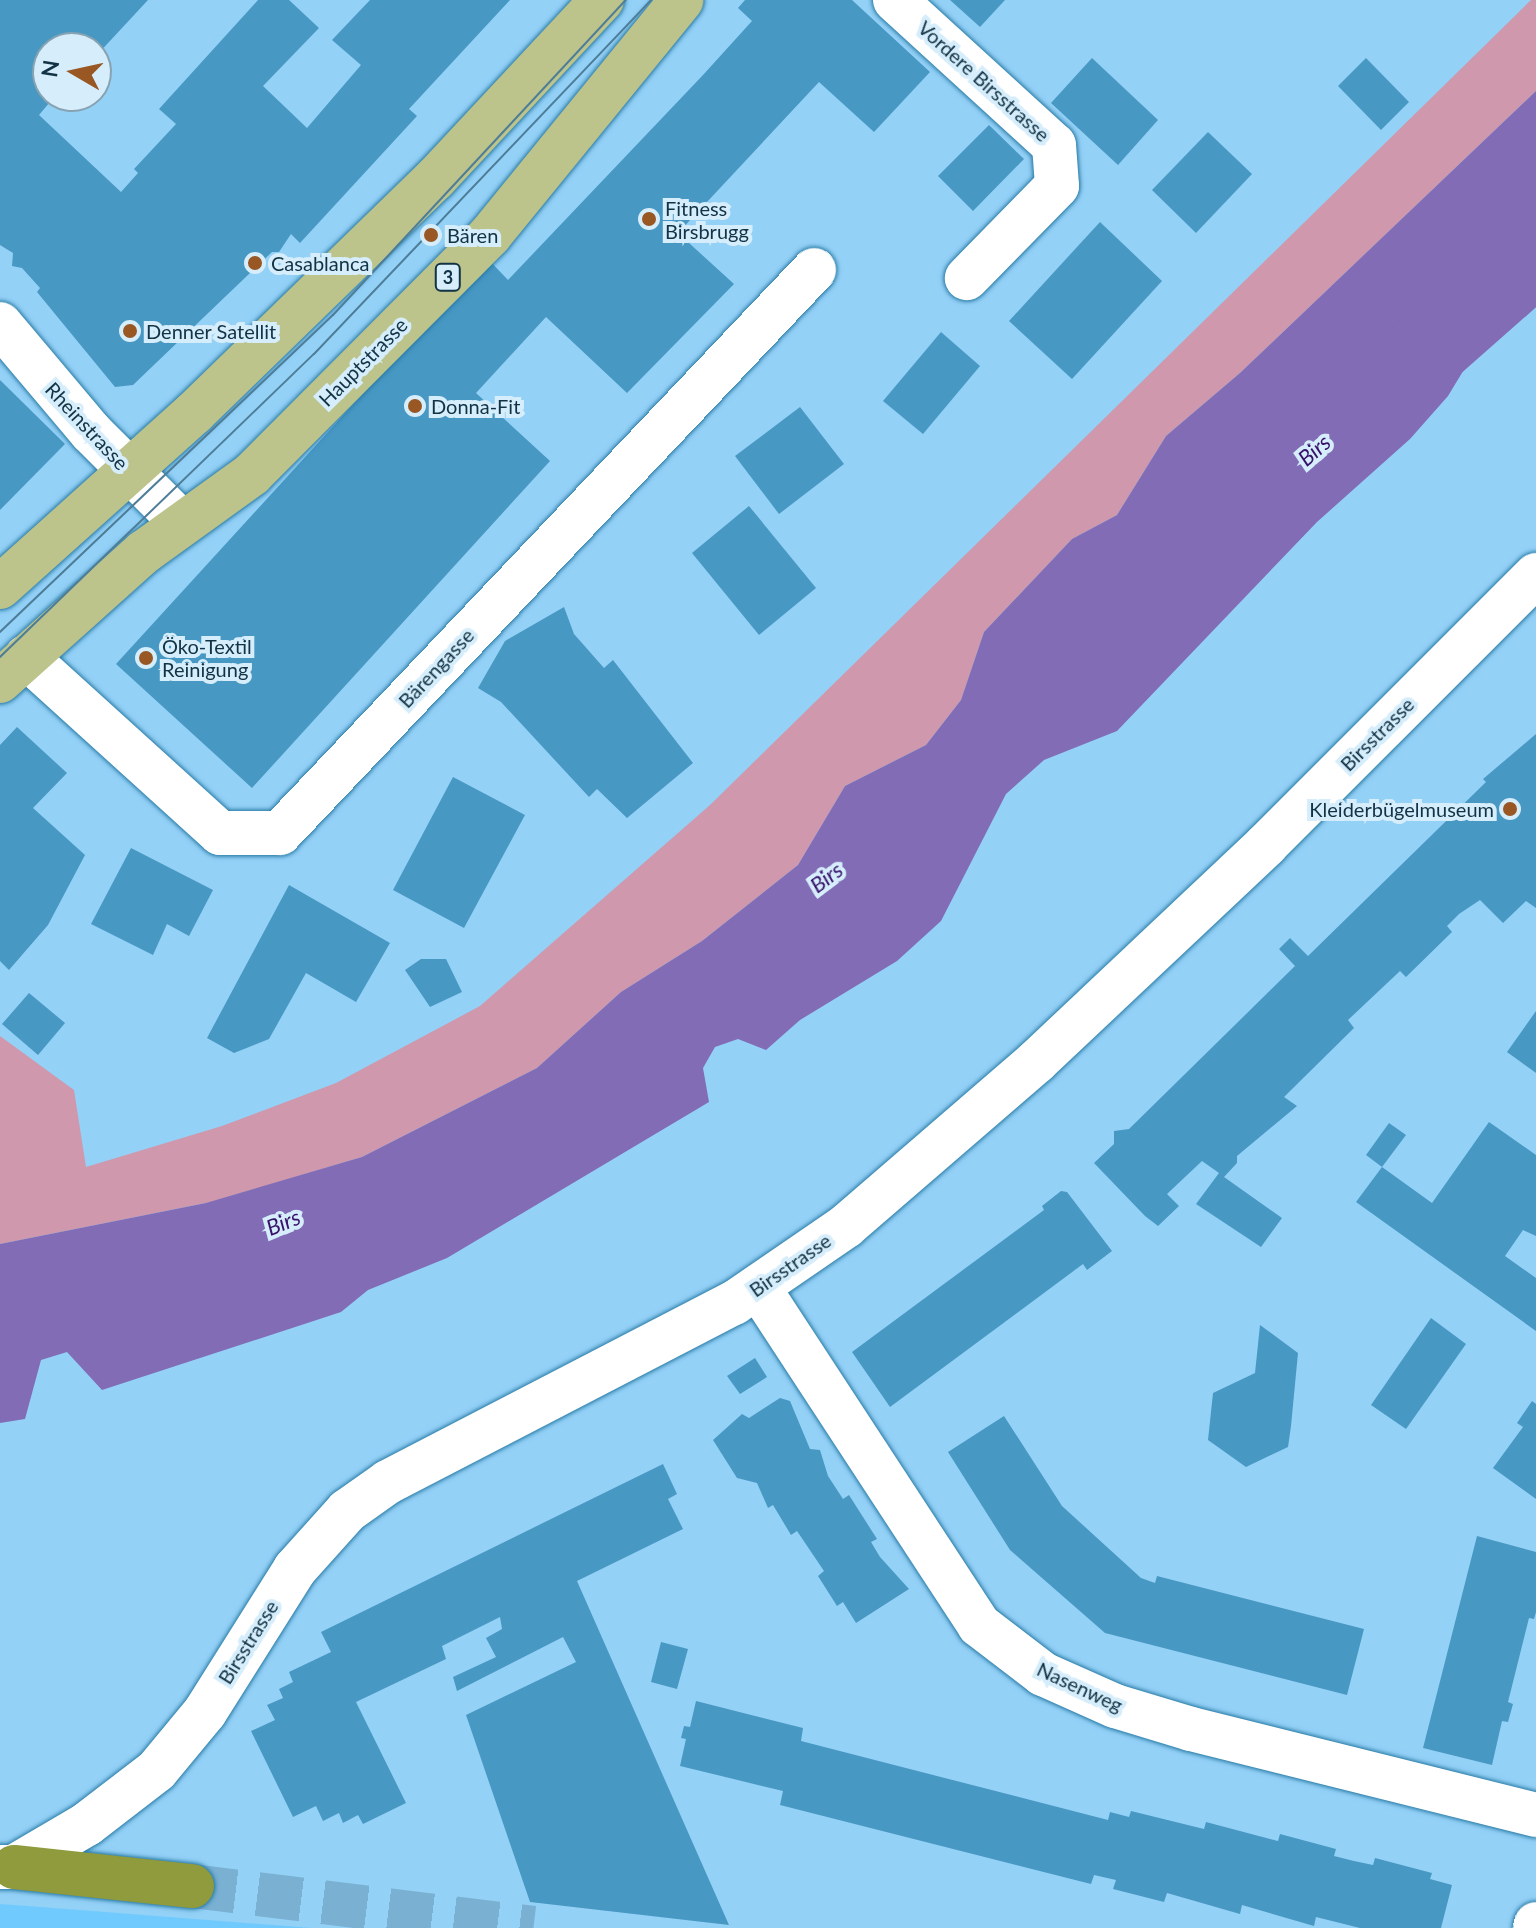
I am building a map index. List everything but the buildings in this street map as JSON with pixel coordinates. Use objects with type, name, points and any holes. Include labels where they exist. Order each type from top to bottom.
[{"type":"highway","points":[[7,1867],[192,1886]]},
{"type":"main road","points":[[0,587],[129,471],[435,179],[602,0]]},
{"type":"main road","name":"Hauptstrasse","points":[[13,669],[181,522],[252,474],[490,235],[682,0]]},
{"type":"street","name":"Vordere Birsstrasse","points":[[895,0],[1054,145],[1057,186],[967,278]]},
{"type":"street","name":"Bärengasse","points":[[13,669],[220,833],[280,833],[814,270]]},
{"type":"street","name":"Rheinstrasse","points":[[0,324],[129,471],[181,522]]},
{"type":"street","name":"Birsstrasse","points":[[7,1867],[87,1824],[157,1770],[205,1712],[295,1569],[347,1511],[388,1482],[598,1377],[758,1287],[846,1226],[1037,1061],[1266,845],[1536,575]]},
{"type":"street","name":"Nasenweg","points":[[758,1287],[979,1625],[1043,1674],[1115,1706],[1191,1729],[1536,1815]]},
{"type":"shaded area","points":[[1531,0],[1536,0],[1536,91],[1240,373],[1166,436],[1117,515],[1072,539],[984,632],[961,700],[926,745],[845,786],[798,865],[702,941],[621,992],[537,1068],[362,1157],[211,1202],[0,1244],[0,1036],[74,1090],[86,1167],[222,1126],[336,1083],[480,1006],[710,805]]},
{"type":"shaded area","points":[[0,1904],[28,1906],[312,1928],[0,1928]]},
{"type":"water","points":[[1536,91],[1536,300],[1527,306],[1488,259],[1463,269],[1494,320],[1448,396],[1410,439],[1317,522],[1117,731],[1044,760],[1006,794],[941,921],[897,961],[800,1020],[766,1050],[738,1039],[715,1047],[703,1068],[709,1102],[447,1258],[368,1290],[341,1312],[102,1390],[67,1352],[41,1360],[25,1419],[0,1423],[0,1244],[206,1203],[362,1157],[537,1068],[621,992],[702,941],[798,865],[845,786],[926,745],[961,700],[984,632],[1072,539],[1117,515],[1166,436],[1240,373]]},
{"type":"waterway","name":"Birs","points":[[1401,373],[1536,254]]},
{"type":"tunnel","points":[[192,1886],[533,1928]]},
{"type":"tram line","points":[[0,632],[333,315],[626,0]]},
{"type":"tram line","points":[[0,657],[314,354],[651,0]]},
{"type":"place","name":"Fitness Birsbrugg","points":[[649,219]]},
{"type":"place","name":"Bären","points":[[431,235]]},
{"type":"place","name":"Casablanca","points":[[255,263]]},
{"type":"place","name":"Denner Satellit","points":[[130,331]]},
{"type":"place","name":"Donna-Fit","points":[[415,406]]},
{"type":"place","name":"Öko-Textil Reinigung","points":[[146,658]]},
{"type":"place","name":"Kleiderbügelmuseum","points":[[1510,809]]}]
